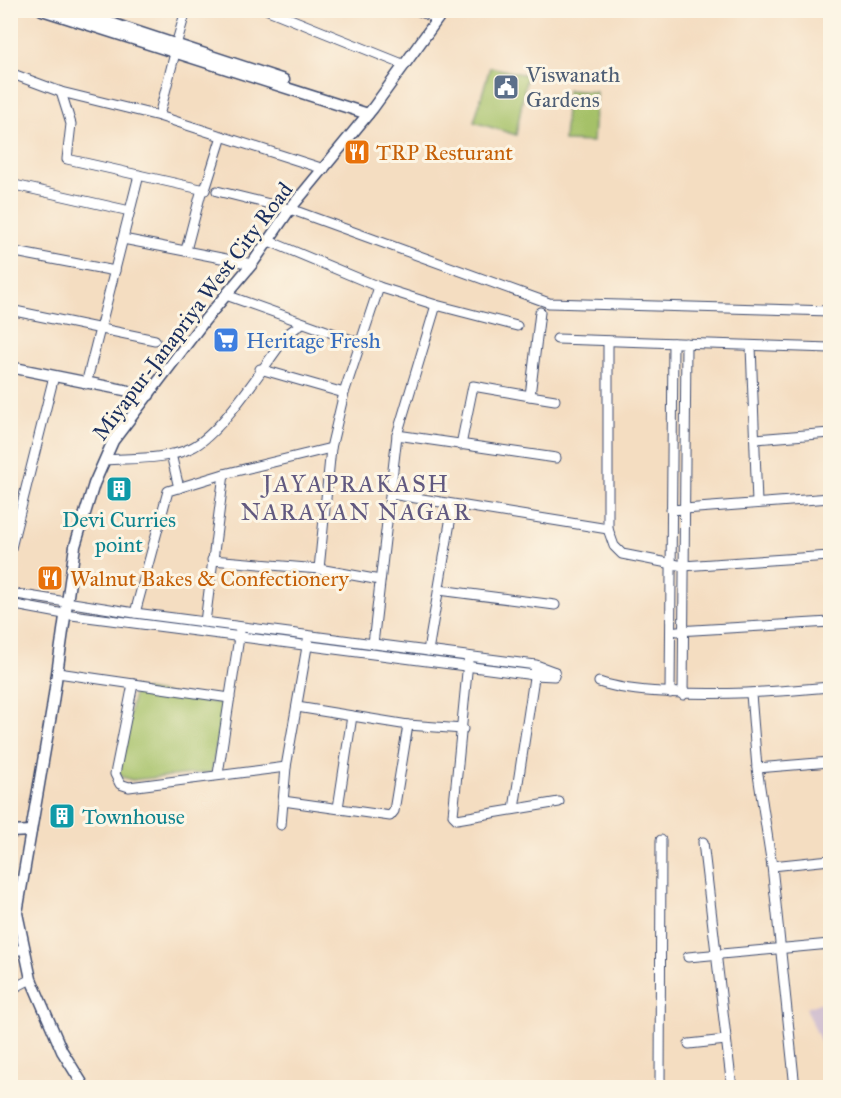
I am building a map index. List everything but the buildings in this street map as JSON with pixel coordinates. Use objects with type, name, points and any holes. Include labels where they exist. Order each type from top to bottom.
[{"type":"street","points":[[42,10],[176,49],[370,111]]},
{"type":"street","points":[[70,10],[176,49]]},
{"type":"street","points":[[159,116],[186,10]]},
{"type":"street","points":[[268,10],[405,65]]},
{"type":"street","points":[[416,10],[441,15]]},
{"type":"street","name":"Miyapur-Janapriya West City Road","points":[[85,1088],[62,1051],[31,979],[17,913],[58,673],[75,546],[113,441],[252,264],[290,209],[370,111],[441,15]]},
{"type":"street","points":[[10,73],[61,92],[159,116],[324,169]]},
{"type":"street","points":[[61,92],[71,124],[68,159],[205,190],[222,136]]},
{"type":"street","points":[[86,384],[139,175]]},
{"type":"street","points":[[10,184],[130,211]]},
{"type":"street","points":[[186,250],[202,189]]},
{"type":"street","points":[[218,190],[290,209],[549,303],[831,311]]},
{"type":"street","points":[[123,239],[252,264]]},
{"type":"street","points":[[269,241],[380,286],[436,305],[517,326]]},
{"type":"street","points":[[10,250],[114,271]]},
{"type":"street","points":[[318,569],[331,448],[344,393],[380,286]]},
{"type":"street","points":[[226,295],[301,324],[360,343]]},
{"type":"street","points":[[373,644],[397,435],[436,305]]},
{"type":"street","points":[[10,310],[155,340]]},
{"type":"street","points":[[530,396],[540,312]]},
{"type":"street","points":[[105,460],[171,454],[191,448],[219,426],[260,369],[289,333],[301,324]]},
{"type":"street","points":[[557,339],[831,348]]},
{"type":"street","points":[[608,340],[608,529],[614,546],[622,554],[683,566],[831,556]]},
{"type":"street","points":[[670,693],[673,343]]},
{"type":"street","points":[[683,695],[686,343]]},
{"type":"street","points":[[751,346],[757,503]]},
{"type":"street","points":[[10,367],[149,395]]},
{"type":"street","points":[[260,369],[344,393]]},
{"type":"street","points":[[10,552],[11,538],[54,376]]},
{"type":"street","points":[[460,445],[473,386],[555,400]]},
{"type":"street","points":[[756,439],[831,432]]},
{"type":"street","points":[[397,435],[556,458]]},
{"type":"street","points":[[135,613],[166,494],[171,489],[331,448]]},
{"type":"street","points":[[171,454],[179,488]]},
{"type":"street","points":[[205,622],[224,474]]},
{"type":"street","points":[[391,494],[608,529]]},
{"type":"street","points":[[671,510],[831,498]]},
{"type":"street","points":[[428,651],[453,505]]},
{"type":"street","points":[[212,560],[318,569],[380,580]]},
{"type":"street","points":[[439,590],[555,605]]},
{"type":"street","points":[[10,593],[65,608],[239,637],[467,667],[535,670]]},
{"type":"street","points":[[10,604],[135,613],[468,656],[535,670]]},
{"type":"street","points":[[670,630],[831,622]]},
{"type":"street","points":[[218,774],[241,627]]},
{"type":"street","points":[[281,825],[286,767],[309,636]]},
{"type":"street","points":[[468,656],[463,729],[453,815],[457,819],[559,802]]},
{"type":"street","points":[[514,809],[535,670]]},
{"type":"street","points":[[58,673],[230,698]]},
{"type":"street","points":[[599,682],[635,690],[683,695],[751,694],[831,687]]},
{"type":"street","points":[[133,684],[115,774],[120,784],[129,787],[286,767]]},
{"type":"street","points":[[751,694],[757,768],[781,949],[795,1088]]},
{"type":"street","points":[[297,707],[408,725],[463,729]]},
{"type":"street","points":[[338,808],[352,716]]},
{"type":"street","points":[[283,801],[384,817],[393,814],[408,725]]},
{"type":"street","points":[[757,768],[831,762]]},
{"type":"street","points":[[10,832],[31,831]]},
{"type":"street","points":[[660,1088],[661,840]]},
{"type":"street","points":[[703,842],[732,1088]]},
{"type":"street","points":[[771,866],[831,860]]},
{"type":"street","points":[[688,957],[831,944]]},
{"type":"street","points":[[10,952],[23,949]]},
{"type":"street","points":[[10,990],[31,979]]},
{"type":"street","points":[[689,1044],[726,1040]]},
{"type":"shaded area","points":[[830,999],[830,1064],[806,1008]]},
{"type":"green space","points":[[490,67],[527,75],[516,135],[474,122]]},
{"type":"green space","points":[[567,90],[596,92],[593,142],[564,141]]},
{"type":"green space","points":[[135,688],[223,704],[212,772],[132,780],[122,777],[118,770]]},
{"type":"place","name":"Viswanath Gardens","points":[[506,87]]},
{"type":"place","name":"TRP Resturant","points":[[357,152]]},
{"type":"place","name":"Heritage Fresh","points":[[226,340]]},
{"type":"place","name":"Devi Curries point","points":[[119,489]]},
{"type":"place","name":"Walnut Bakes & Confectionery","points":[[50,578]]},
{"type":"place","name":"Townhouse","points":[[62,816]]},
{"type":"district","name":"JAYAPRAKASH NARAYAN NAGAR","points":[[356,498]]}]
